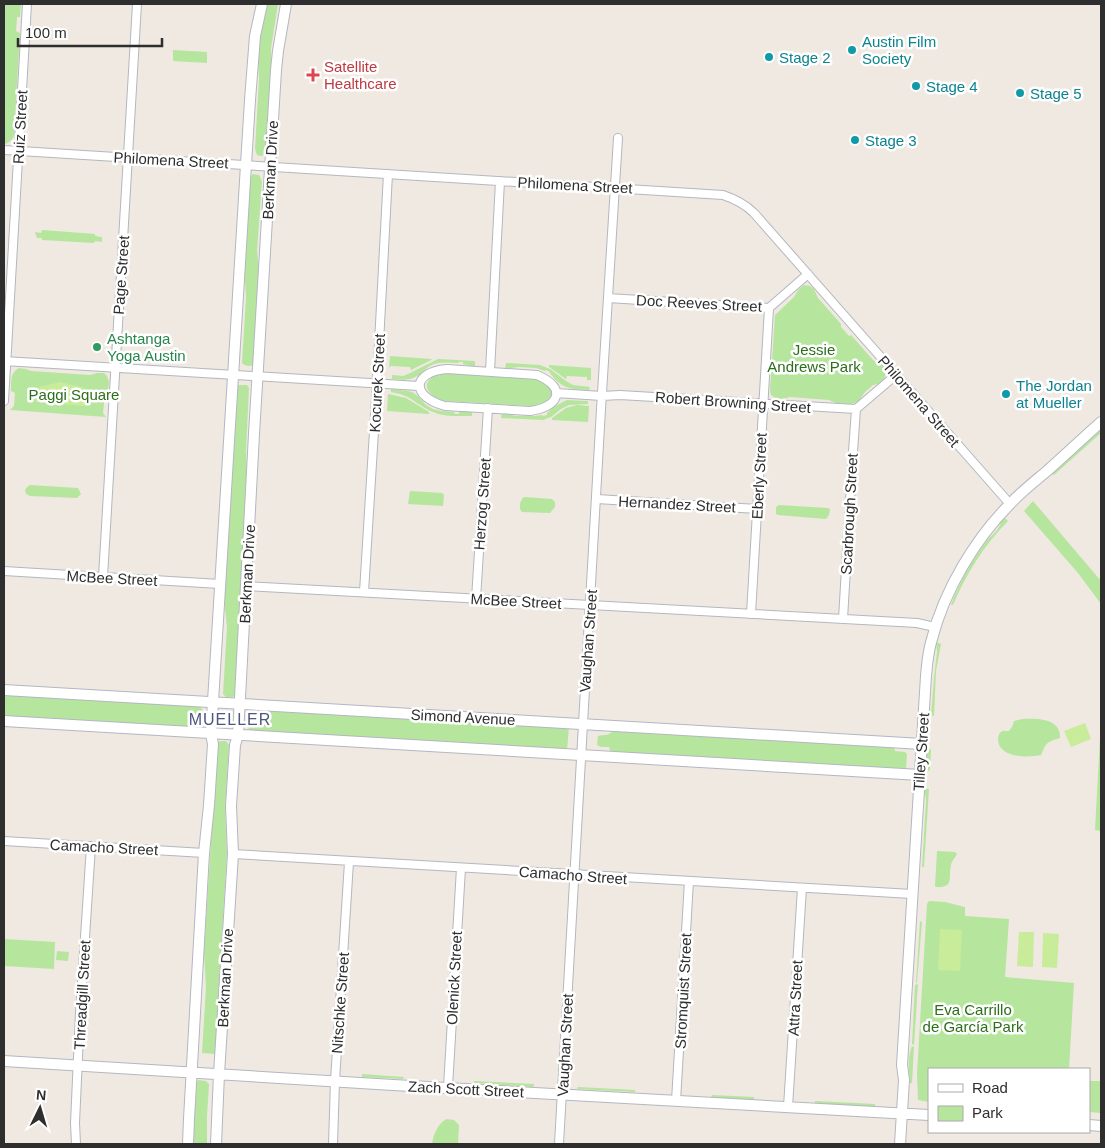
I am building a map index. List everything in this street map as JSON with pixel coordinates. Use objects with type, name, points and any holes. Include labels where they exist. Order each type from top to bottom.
[{"type":"street","name":"Ruiz Street","points":[[4,401],[27,4]]},
{"type":"street","name":"Page Street","points":[[103,577],[137,4]]},
{"type":"street","name":"Berkman Drive","points":[[188,1144],[246,164],[254,52],[262,4]]},
{"type":"street","name":"Berkman Drive","points":[[216,1144],[233,854],[231,806],[240,704],[270,166],[278,51],[286,4]]},
{"type":"street","name":"Vaughan Street","points":[[559,1144],[618,138]]},
{"type":"street","name":"Philomena Street","points":[[4,150],[722,194],[747,206],[754,212],[1010,504]]},
{"type":"street","name":"Kocurek Street","points":[[364,592],[388,174]]},
{"type":"street","points":[[490,372],[500,181]]},
{"type":"street","name":"Doc Reeves Street","points":[[608,298],[769,308],[808,274]]},
{"type":"street","name":"Eberly Street","points":[[751,614],[769,308]]},
{"type":"street","points":[[5,361],[419,386]]},
{"type":"street","points":[[435,370],[490,372],[537,375],[546,378],[553,384],[556,393],[554,400],[548,406],[530,411],[444,406],[425,397],[419,386],[421,379],[435,370]]},
{"type":"street","points":[[856,410],[896,376]]},
{"type":"street","name":"Robert Browning Street","points":[[556,393],[763,403],[856,410]]},
{"type":"street","name":"Herzog Street","points":[[476,599],[488,408]]},
{"type":"street","name":"Scarbrough Street","points":[[843,619],[856,410]]},
{"type":"street","name":"Tilley Street","points":[[900,1144],[904,1080],[902,1065],[928,654],[935,627],[943,605],[963,565],[996,520],[1010,504],[1101,422]]},
{"type":"street","name":"Hernandez Street","points":[[596,499],[758,509]]},
{"type":"street","name":"McBee Street","points":[[4,571],[220,584]]},
{"type":"street","name":"McBee Street","points":[[246,586],[917,623],[935,627]]},
{"type":"street","name":"Simond Avenue","points":[[4,690],[922,744]]},
{"type":"street","name":"Simond Avenue","points":[[4,721],[920,775]]},
{"type":"street","name":"Camacho Street","points":[[4,841],[204,853]]},
{"type":"street","name":"Threadgill Street","points":[[76,1144],[75,1123],[91,846]]},
{"type":"street","name":"Camacho Street","points":[[233,854],[912,894]]},
{"type":"street","name":"Nitschke Street","points":[[333,1144],[349,862]]},
{"type":"street","name":"Olenick Street","points":[[448,1087],[460,868]]},
{"type":"street","name":"Stromquist Street","points":[[676,1101],[689,882]]},
{"type":"street","name":"Attra Street","points":[[788,1107],[802,888]]},
{"type":"street","name":"Zach Scott Street","points":[[4,1061],[928,1115]]},
{"type":"green space","points":[[4,4],[21,4],[20,17],[17,17],[16,31],[20,33],[14,136],[10,142],[4,144]]},
{"type":"green space","points":[[265,4],[278,4],[271,48],[272,74],[266,154],[261,156],[257,155],[255,149],[259,79],[259,36]]},
{"type":"green space","points":[[173,50],[207,52],[207,63],[173,61]]},
{"type":"green space","points":[[253,174],[259,175],[262,181],[257,251],[259,269],[253,365],[249,366],[242,363],[246,298],[244,264],[249,178]]},
{"type":"green space","points":[[42,230],[95,234],[95,236],[102,237],[102,242],[42,240],[42,238],[37,238],[35,232],[41,233]]},
{"type":"green space","name":"Jessie Andrews Park","points":[[804,285],[814,289],[818,298],[841,324],[841,327],[849,336],[851,335],[873,360],[883,367],[886,373],[884,379],[865,392],[858,402],[851,404],[836,403],[829,400],[790,397],[778,400],[771,395],[775,315]]},
{"type":"green space","points":[[390,356],[432,359],[411,370],[410,367],[391,366],[389,368]]},
{"type":"green space","points":[[438,359],[475,361],[475,367],[463,364],[463,362],[433,364],[410,379],[392,379],[392,375],[403,376]]},
{"type":"green space","points":[[506,363],[540,365],[550,369],[573,385],[590,387],[589,390],[569,388],[561,385],[546,370],[518,367],[505,369]]},
{"type":"green space","points":[[549,365],[591,368],[591,380],[587,380],[587,377],[567,376],[566,379],[549,367]]},
{"type":"green space","name":"Paggi Square","points":[[19,368],[31,371],[90,375],[104,373],[109,382],[108,390],[105,394],[103,413],[106,417],[10,410],[14,406],[15,393],[11,391],[12,378],[14,372]]},
{"type":"green space","points":[[439,374],[439,378],[440,374],[536,379],[547,384],[553,392],[552,396],[545,402],[531,406],[445,401],[430,393],[427,385],[428,381],[432,378]]},
{"type":"green space","points":[[61,382],[85,388],[84,406],[36,402],[38,387]]},
{"type":"green space","points":[[238,385],[247,385],[249,388],[246,451],[247,476],[235,695],[233,697],[226,697],[223,694],[227,627],[224,599]]},
{"type":"green space","points":[[391,389],[412,392],[433,409],[454,412],[455,414],[472,410],[472,416],[438,414],[404,395],[391,392]]},
{"type":"green space","points":[[388,394],[406,398],[429,412],[429,414],[387,411]]},
{"type":"green space","points":[[567,400],[588,401],[588,404],[569,405],[543,420],[501,418],[502,412],[515,416],[547,415],[553,407]]},
{"type":"green space","points":[[577,405],[589,406],[588,422],[552,420],[552,418],[566,408]]},
{"type":"green space","points":[[1101,430],[1101,433],[1054,475],[1052,474]]},
{"type":"green space","points":[[30,485],[78,488],[81,494],[77,498],[30,496],[26,494],[25,490]]},
{"type":"green space","points":[[410,491],[442,493],[444,495],[443,506],[408,504]]},
{"type":"green space","points":[[524,497],[552,499],[555,502],[555,507],[550,513],[522,512],[520,504]]},
{"type":"green space","points":[[1033,501],[1101,581],[1101,604],[1078,573],[1024,511]]},
{"type":"green space","points":[[779,505],[830,509],[826,519],[778,515],[776,514],[776,507]]},
{"type":"green space","points":[[1005,518],[1008,521],[976,560],[953,605],[951,605],[958,587],[972,562]]},
{"type":"green space","points":[[936,642],[941,644],[936,671],[934,716],[931,716],[937,652]]},
{"type":"green space","points":[[4,694],[200,706],[203,711],[203,724],[198,728],[4,717]]},
{"type":"green space","points":[[249,710],[569,727],[567,750],[250,731],[248,728]]},
{"type":"green space","points":[[1041,719],[1052,723],[1057,726],[1060,738],[1047,744],[1041,755],[1022,756],[1008,753],[999,745],[999,734],[1003,731],[1009,731],[1014,721]]},
{"type":"green space","points":[[1101,719],[1101,831],[1095,830]]},
{"type":"green space","points":[[1085,723],[1091,739],[1071,747],[1064,731]]},
{"type":"green space","points":[[613,730],[894,747],[895,751],[907,754],[906,770],[611,753],[609,747],[597,745],[598,736],[608,734]]},
{"type":"green space","points":[[221,741],[226,741],[229,745],[225,810],[227,852],[215,1054],[202,1053],[206,987],[204,953],[217,745]]},
{"type":"green space","points":[[931,749],[929,771],[925,770],[926,750]]},
{"type":"green space","points":[[924,788],[929,789],[924,867],[922,867],[926,800]]},
{"type":"green space","points":[[937,851],[955,852],[957,854],[951,863],[950,881],[946,886],[942,887],[935,886]]},
{"type":"green space","name":"Eva Carrillo de García Park","points":[[929,901],[945,902],[965,907],[965,916],[1009,919],[1005,977],[1074,983],[1069,1068],[928,1068],[928,1102],[918,1100],[917,1074],[927,904]]},
{"type":"green space","points":[[920,921],[922,922],[917,983],[916,982]]},
{"type":"green space","points":[[940,929],[962,930],[960,971],[938,970]]},
{"type":"green space","points":[[1019,932],[1034,932],[1033,967],[1017,966]]},
{"type":"green space","points":[[1043,933],[1059,934],[1057,968],[1042,967]]},
{"type":"green space","points":[[4,939],[55,942],[54,969],[4,966]]},
{"type":"green space","points":[[57,951],[69,952],[68,961],[56,960]]},
{"type":"green space","points":[[918,984],[914,1045],[912,1044],[915,985]]},
{"type":"green space","points":[[912,1046],[914,1047],[912,1083],[910,1083],[909,1060]]},
{"type":"green space","points":[[362,1074],[404,1077],[403,1079],[362,1077]]},
{"type":"green space","points":[[198,1080],[206,1081],[209,1084],[207,1144],[193,1144],[195,1084]]},
{"type":"green space","points":[[474,1081],[534,1085],[533,1087],[474,1083]]},
{"type":"green space","points":[[1090,1081],[1101,1081],[1101,1113],[1090,1112]]},
{"type":"green space","points":[[578,1087],[635,1090],[635,1092],[577,1089]]},
{"type":"green space","points":[[712,1095],[754,1097],[754,1100],[711,1097]]},
{"type":"green space","points":[[815,1101],[875,1104],[875,1107],[815,1103]]},
{"type":"green space","points":[[447,1119],[454,1120],[459,1125],[458,1144],[432,1144],[436,1130]]},
{"type":"place","name":"Austin Film Society","points":[[852,50]]},
{"type":"place","name":"Stage 2","points":[[769,57]]},
{"type":"place","name":"Satellite Healthcare","points":[[313,75]]},
{"type":"place","name":"Stage 4","points":[[916,86]]},
{"type":"place","name":"Stage 5","points":[[1020,93]]},
{"type":"place","name":"Stage 3","points":[[855,140]]},
{"type":"place","name":"Ashtanga Yoga Austin","points":[[97,347]]},
{"type":"place","name":"The Jordan at Mueller","points":[[1006,394]]},
{"type":"district","name":"MUELLER","points":[[230,719]]}]
